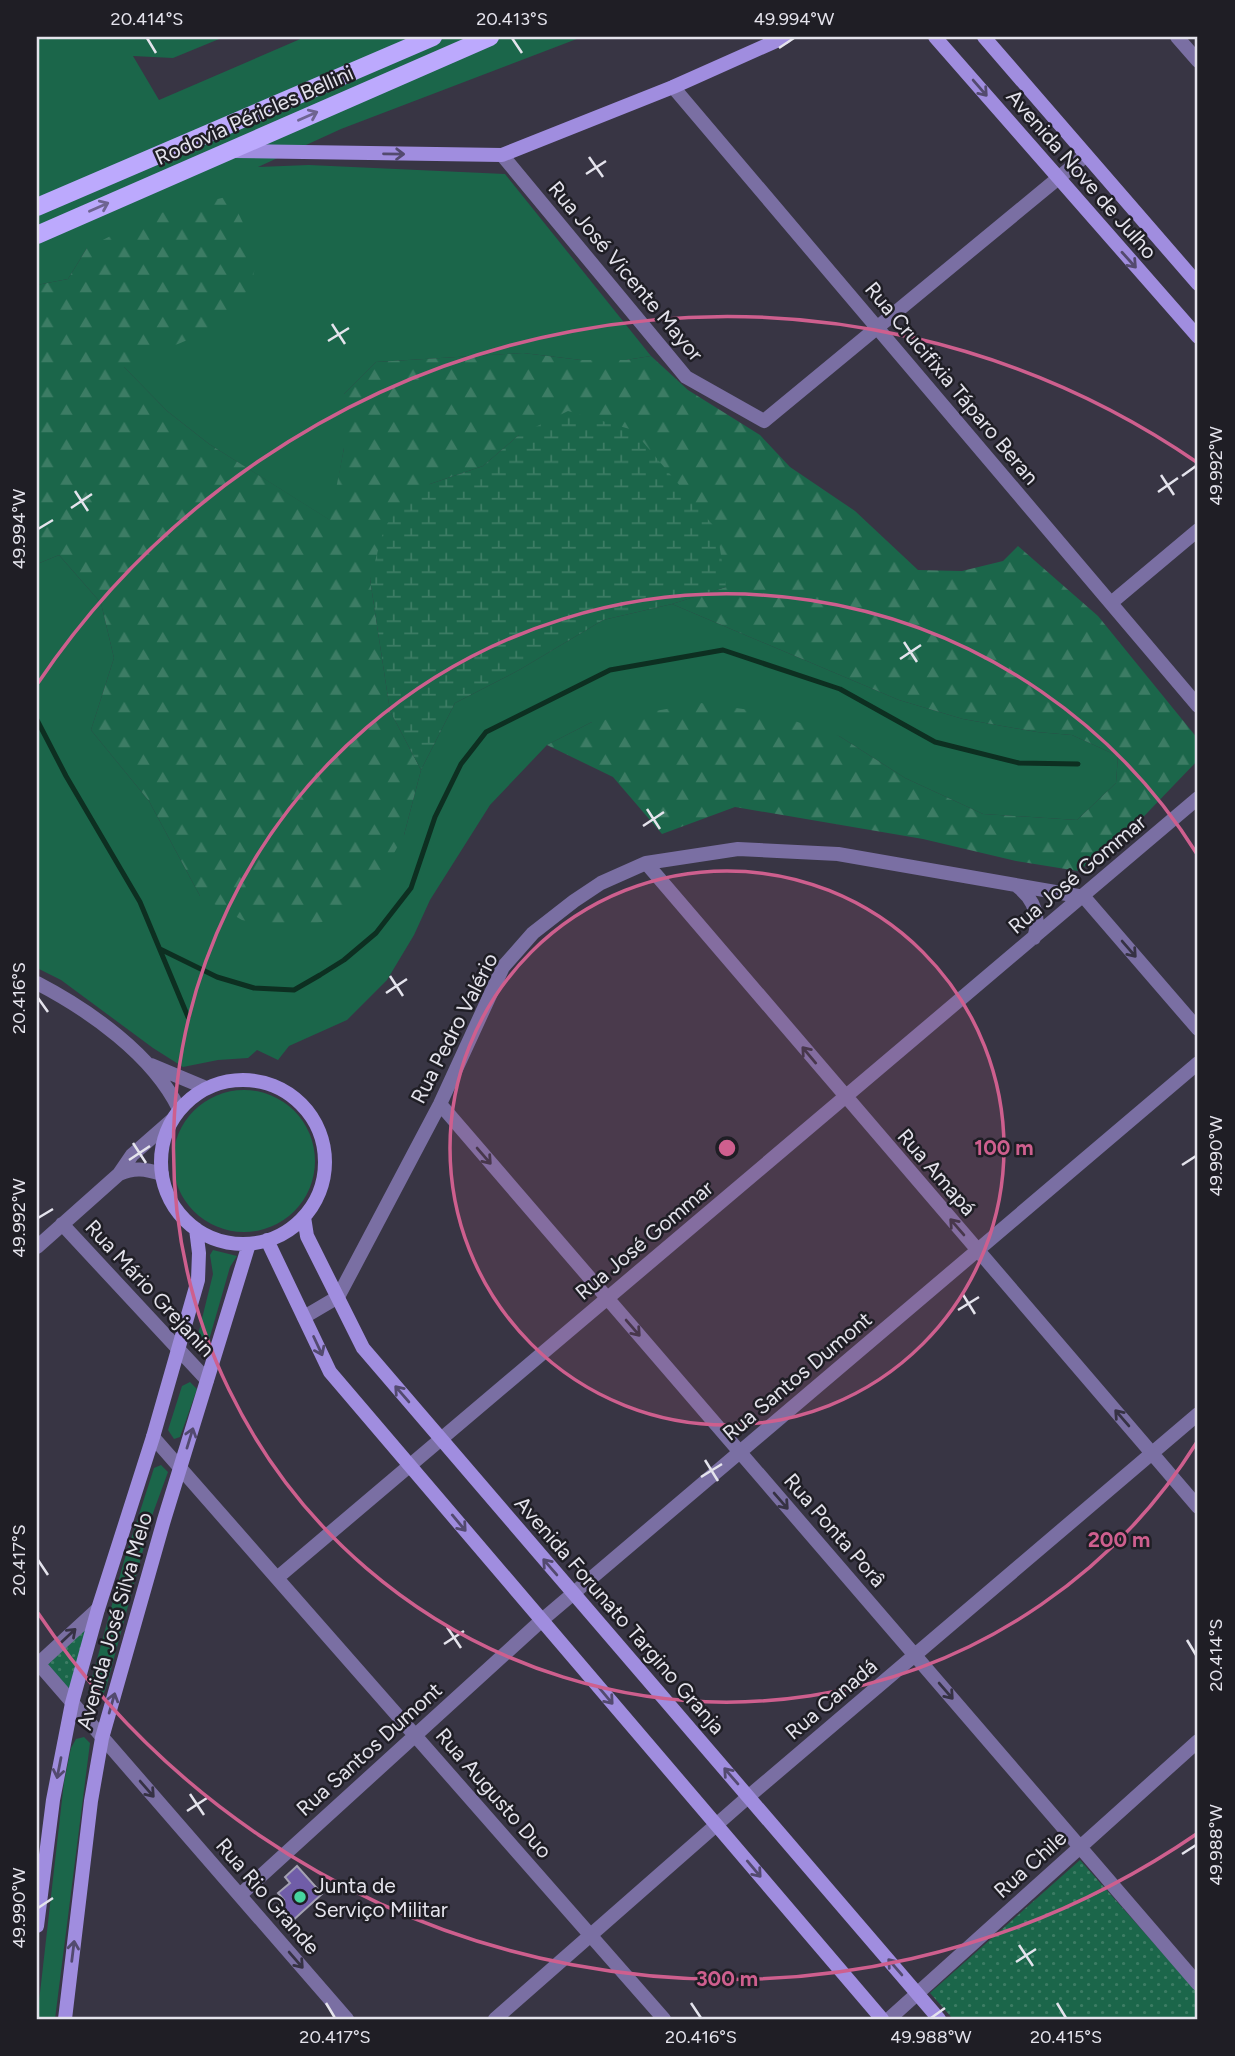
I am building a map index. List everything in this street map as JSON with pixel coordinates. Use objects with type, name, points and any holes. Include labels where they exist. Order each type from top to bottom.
[{"type":"main road","name":"Rodovia Péricles Bellini","points":[[37,207],[433,37]]},
{"type":"main road","name":"Rodovia Péricles Bellini","points":[[37,235],[490,37]]},
{"type":"street","points":[[228,151],[502,155],[673,87],[785,37]]},
{"type":"street","name":"Avenida Nove de Julho","points":[[935,37],[1198,337]]},
{"type":"street","name":"Avenida Nove de Julho","points":[[984,37],[1198,284]]},
{"type":"street","points":[[1177,37],[1198,61]]},
{"type":"street","name":"Rua Crucifixia Táparo Beran","points":[[673,87],[1198,706]]},
{"type":"street","name":"Rua José Vicente Mayor","points":[[502,155],[686,377],[764,421],[877,328]]},
{"type":"street","points":[[877,328],[1085,156]]},
{"type":"street","points":[[1111,603],[1198,530]]},
{"type":"street","name":"Rua José Gommar","points":[[277,1578],[1198,798]]},
{"type":"street","name":"Rua Pedro Valério","points":[[338,1297],[440,1104],[503,967],[533,933],[601,883],[646,863],[738,849],[838,854],[1084,897]]},
{"type":"street","name":"Rua Amapá","points":[[646,863],[1198,1507]]},
{"type":"street","points":[[1016,885],[1024,891],[1034,907],[1037,923],[1034,938]]},
{"type":"street","points":[[1084,897],[1198,1029]]},
{"type":"street","points":[[37,983],[90,1014],[150,1065],[171,1092],[176,1115],[163,1146],[162,1174],[168,1195],[180,1214],[196,1229],[231,1243],[250,1244],[267,1240],[287,1231],[304,1217],[317,1196],[324,1172],[323,1147],[315,1123],[299,1103],[279,1088],[255,1081],[230,1081],[206,1088],[192,1097],[176,1115],[132,1155],[119,1174],[37,1247]]},
{"type":"street","name":"Rua Santos Dumont","points":[[240,1895],[541,1620],[1198,1063]]},
{"type":"street","points":[[150,1065],[206,1088]]},
{"type":"street","name":"Rua Ponta Porâ","points":[[440,1104],[1198,1984]]},
{"type":"street","points":[[119,1174],[132,1168],[162,1174]]},
{"type":"street","name":"Avenida Forunato Targino Granja","points":[[304,1217],[307,1236],[363,1348],[939,2019]]},
{"type":"street","name":"Rua Mário Grejanin","points":[[62,1224],[207,1380]]},
{"type":"street","name":"Avenida José Silva Melo","points":[[37,1926],[52,1800],[72,1703],[198,1280],[196,1229]]},
{"type":"street","points":[[267,1240],[330,1372],[882,2019]]},
{"type":"street","name":"Avenida José Silva Melo","points":[[65,2019],[91,1801],[102,1738],[207,1380],[250,1244]]},
{"type":"street","points":[[304,1317],[338,1297]]},
{"type":"street","name":"Rua Canadá","points":[[495,2019],[748,1797],[1198,1415]]},
{"type":"street","name":"Rua Augusto Duo","points":[[153,1437],[664,2019]]},
{"type":"street","points":[[72,1703],[37,1664],[98,1609]]},
{"type":"street","name":"Rua Rio Grande","points":[[72,1703],[347,2019]]},
{"type":"street","name":"Rua Chile","points":[[889,2019],[1198,1741]]},
{"type":"green space","points":[[37,37],[224,37],[173,58],[133,56],[159,100],[305,37],[582,37],[341,129],[258,167],[309,165],[505,174],[651,356],[626,360],[581,360],[523,353],[376,362],[344,394],[344,448],[331,521],[209,444],[167,411],[124,367],[87,248],[68,279],[37,285]]},
{"type":"green space","points":[[230,196],[258,254],[253,277],[232,321],[124,367],[167,411],[209,444],[330,520],[344,448],[344,394],[376,362],[523,353],[581,360],[626,360],[651,356],[688,390],[760,435],[790,467],[855,511],[918,570],[962,571],[1003,561],[1018,546],[1098,616],[1198,739],[1198,760],[1124,837],[1078,871],[1016,861],[923,839],[735,807],[662,834],[613,777],[547,745],[592,722],[701,703],[771,713],[839,736],[905,778],[983,814],[1077,820],[1116,783],[1118,756],[1072,735],[1037,732],[963,719],[899,700],[672,604],[726,587],[519,435],[483,466],[430,484],[370,579],[390,711],[421,770],[404,835],[377,884],[322,922],[288,929],[242,920],[200,896],[149,801],[91,730],[114,658],[101,603],[59,555],[37,564],[37,285],[68,279],[87,248],[152,215]]},
{"type":"green space","points":[[568,411],[633,430],[717,530],[726,587],[672,604],[603,620],[519,670],[455,703],[421,770],[390,711],[370,579],[384,529],[402,500],[430,484],[483,466],[519,435]]},
{"type":"green space","points":[[59,555],[101,603],[114,658],[91,730],[149,801],[200,896],[404,835],[421,770],[455,703],[519,670],[603,620],[672,604],[899,700],[963,719],[1037,732],[1072,735],[1118,756],[1116,783],[1077,820],[983,814],[905,778],[839,736],[592,722],[547,745],[490,805],[430,900],[414,935],[387,980],[347,1020],[289,1046],[278,1060],[257,1050],[248,1058],[218,1060],[183,1067],[61,980],[37,968],[37,564]]},
{"type":"green space","points":[[244,1090],[271,1095],[294,1111],[310,1134],[315,1161],[310,1188],[294,1211],[271,1227],[244,1232],[217,1227],[194,1211],[178,1188],[173,1161],[178,1134],[194,1111],[217,1095]]},
{"type":"green space","points":[[213,1250],[237,1256],[230,1267],[207,1347],[201,1350],[196,1343],[213,1274],[210,1255]]},
{"type":"green space","points":[[190,1382],[197,1389],[180,1437],[174,1439],[168,1430],[182,1386]]},
{"type":"green space","points":[[161,1465],[168,1472],[153,1513],[106,1688],[99,1704],[90,1700],[88,1692],[124,1561],[154,1468]]},
{"type":"green space","points":[[90,1621],[70,1694],[44,1664]]},
{"type":"green space","points":[[84,1737],[90,1743],[55,2019],[37,2019],[64,1782],[71,1748],[76,1739]]},
{"type":"green space","points":[[1080,1860],[1198,1993],[1198,2019],[953,2019],[930,1993]]},
{"type":"building","name":"Junta de Serviço Militar","points":[[297,1866],[322,1894],[290,1923],[277,1907],[284,1900],[278,1893],[290,1883],[285,1877]]},
{"type":"waterway","points":[[160,949],[217,977],[254,988],[294,990],[320,975],[344,960],[376,933],[411,888],[435,817],[461,764],[486,732],[610,670],[723,650],[840,689],[935,742],[1019,763],[1078,764]]},
{"type":"waterway","points":[[37,720],[66,776],[140,902],[188,1017]]},
{"type":"place","name":"Junta de Serviço Militar","points":[[300,1897]]}]
